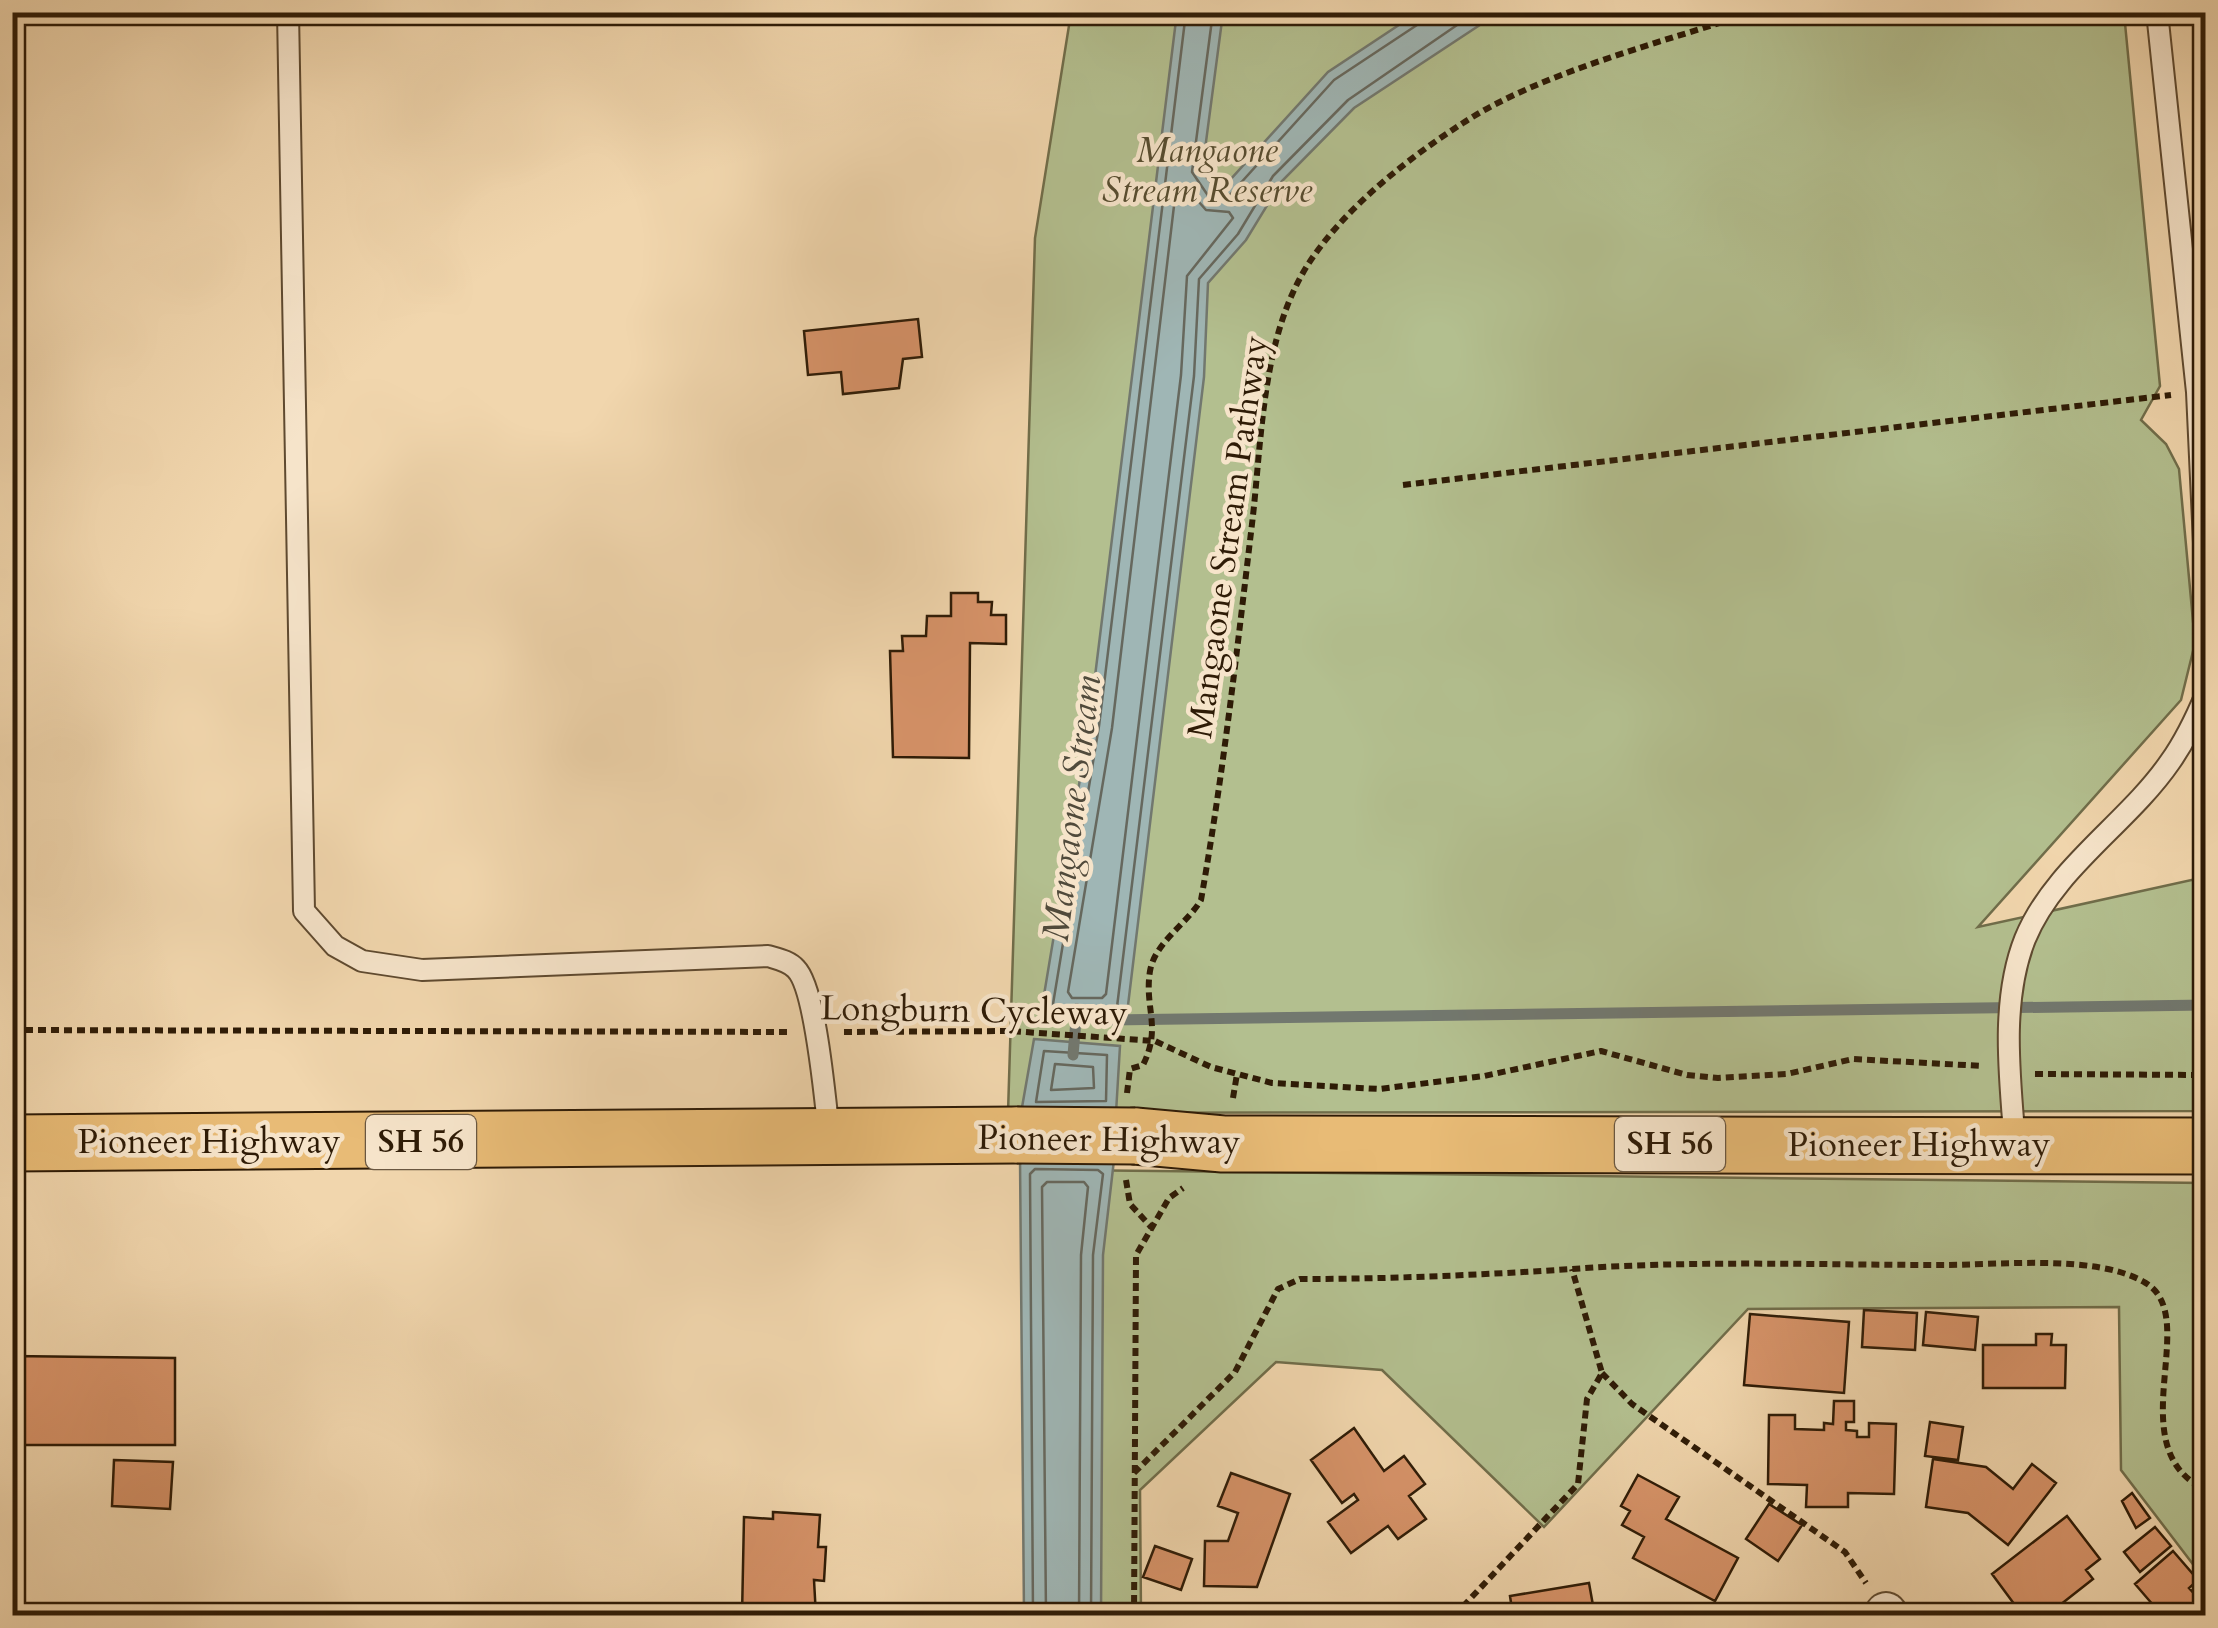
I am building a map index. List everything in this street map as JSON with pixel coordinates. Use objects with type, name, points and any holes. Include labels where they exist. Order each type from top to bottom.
[{"type":"main road","name":"Pioneer Highway","points":[[12,1143],[830,1140],[1017,1135],[1135,1136],[1243,1144],[2206,1146]]},
{"type":"lane","points":[[288,12],[304,911],[336,946],[362,961],[422,970],[768,956],[794,966],[802,977],[814,1032],[830,1140]]},
{"type":"lane","points":[[2157,12],[2197,392],[2206,586]]},
{"type":"lane","points":[[2015,1145],[2009,1070],[2011,1006],[2025,939],[2061,884],[2170,764],[2206,694]]},
{"type":"path","name":"Mangaone Stream Pathway","points":[[1154,1041],[1150,983],[1158,952],[1201,900],[1226,744],[1270,375],[1284,314],[1307,266],[1397,172],[1465,121],[1550,82],[1754,12]]},
{"type":"path","points":[[1404,485],[2197,392]]},
{"type":"path","name":"Longburn Cycleway","points":[[12,1030],[1010,1031],[1154,1041],[1237,1074],[1272,1083],[1379,1089],[1484,1076],[1601,1050],[1687,1076],[1718,1078],[1786,1074],[1853,1059],[1977,1065]]},
{"type":"path","points":[[1130,1069],[1143,1065],[1154,1041]]},
{"type":"path","points":[[2042,1075],[2206,1076]]},
{"type":"path","points":[[1134,1616],[1136,1256],[1169,1198],[1196,1178]]},
{"type":"path","points":[[1130,1204],[1152,1228]]},
{"type":"path","points":[[1134,1474],[1235,1372],[1278,1290],[1300,1279],[1512,1276],[1572,1269],[1766,1264],[2112,1267],[2148,1283],[2159,1295],[2167,1321],[2162,1410],[2167,1442],[2175,1468],[2187,1481],[2206,1490]]},
{"type":"path","points":[[1572,1269],[1602,1373],[1632,1404],[1845,1552],[1887,1614]]},
{"type":"path","points":[[1454,1616],[1578,1484],[1588,1400],[1602,1373]]},
{"type":"green space","name":"Mangaone Stream Reserve","points":[[1071,13],[2124,13],[2160,386],[2141,420],[2166,444],[2179,469],[2195,643],[2181,700],[1978,927],[2205,877],[2205,1111],[1008,1113],[1035,238]]},
{"type":"green space","points":[[1064,1170],[2205,1183],[2205,1580],[2121,1470],[2119,1307],[1748,1309],[1544,1527],[1382,1370],[1276,1362],[1140,1490],[1141,1615],[1056,1616]]},
{"type":"water","points":[[1177,12],[1223,13],[1202,172],[1219,192],[1328,72],[1417,13],[1498,13],[1354,108],[1282,181],[1246,240],[1208,283],[1204,377],[1126,1022],[1040,1019],[1089,725]]},
{"type":"water","points":[[1034,1039],[1120,1046],[1116,1113],[1021,1113]]},
{"type":"water","points":[[1020,1159],[1114,1160],[1103,1255],[1101,1615],[1024,1615]]},
{"type":"building","points":[[918,319],[922,357],[903,359],[899,388],[843,394],[841,372],[808,375],[804,331]]},
{"type":"building","points":[[951,593],[978,593],[978,602],[992,602],[991,615],[1006,615],[1006,644],[970,643],[969,758],[893,757],[890,651],[903,651],[902,636],[926,636],[927,616],[951,616]]},
{"type":"building","points":[[1864,1310],[1917,1313],[1915,1350],[1862,1347]]},
{"type":"building","points":[[1926,1312],[1978,1317],[1975,1350],[1923,1345]]},
{"type":"building","points":[[1750,1314],[1849,1322],[1844,1393],[1744,1385]]},
{"type":"building","points":[[2036,1334],[2052,1334],[2051,1345],[2066,1345],[2065,1388],[1983,1388],[1983,1345],[2036,1345]]},
{"type":"building","points":[[12,1356],[175,1358],[175,1445],[12,1445]]},
{"type":"building","points":[[1834,1401],[1854,1401],[1854,1422],[1846,1422],[1846,1430],[1857,1431],[1857,1437],[1869,1437],[1869,1423],[1896,1424],[1894,1494],[1848,1493],[1848,1507],[1806,1507],[1807,1485],[1768,1484],[1769,1415],[1795,1415],[1795,1429],[1824,1430],[1824,1423],[1833,1424]]},
{"type":"building","points":[[1930,1422],[1963,1427],[1958,1460],[1925,1456]]},
{"type":"building","points":[[1354,1428],[1384,1471],[1404,1456],[1425,1484],[1409,1496],[1426,1519],[1398,1539],[1388,1526],[1351,1553],[1328,1522],[1358,1500],[1354,1494],[1342,1503],[1311,1460]]},
{"type":"building","points":[[1933,1459],[1986,1467],[2013,1489],[2032,1464],[2056,1483],[2008,1545],[1968,1513],[1926,1507]]},
{"type":"building","points":[[114,1460],[173,1462],[170,1509],[112,1506]]},
{"type":"building","points":[[1231,1473],[1290,1494],[1257,1587],[1204,1586],[1205,1541],[1228,1541],[1238,1513],[1218,1506]]},
{"type":"building","points":[[1638,1475],[1679,1497],[1666,1519],[1738,1558],[1715,1601],[1633,1558],[1644,1537],[1622,1525],[1630,1511],[1621,1506]]},
{"type":"building","points":[[2132,1493],[2150,1518],[2136,1528],[2122,1501]]},
{"type":"building","points":[[1769,1504],[1802,1525],[1778,1561],[1746,1539]]},
{"type":"building","points":[[773,1512],[820,1515],[818,1547],[826,1547],[824,1581],[814,1580],[816,1616],[742,1616],[744,1517],[773,1519]]},
{"type":"building","points":[[2067,1516],[2100,1559],[2086,1570],[2093,1579],[2046,1616],[2023,1616],[1992,1574]]},
{"type":"building","points":[[2155,1527],[2171,1546],[2140,1572],[2124,1552]]},
{"type":"building","points":[[1155,1546],[1192,1559],[1181,1590],[1143,1577]]},
{"type":"building","points":[[2173,1551],[2198,1580],[2189,1588],[2199,1599],[2180,1616],[2172,1616],[2165,1608],[2160,1613],[2135,1584]]},
{"type":"building","points":[[1589,1583],[1594,1611],[1637,1604],[1639,1616],[1513,1616],[1510,1596]]},
{"type":"waterway","points":[[1110,1020],[2206,1005]]},
{"type":"waterway","name":"Mangaone Stream","points":[[1073,1055],[1077,1009]]}]
